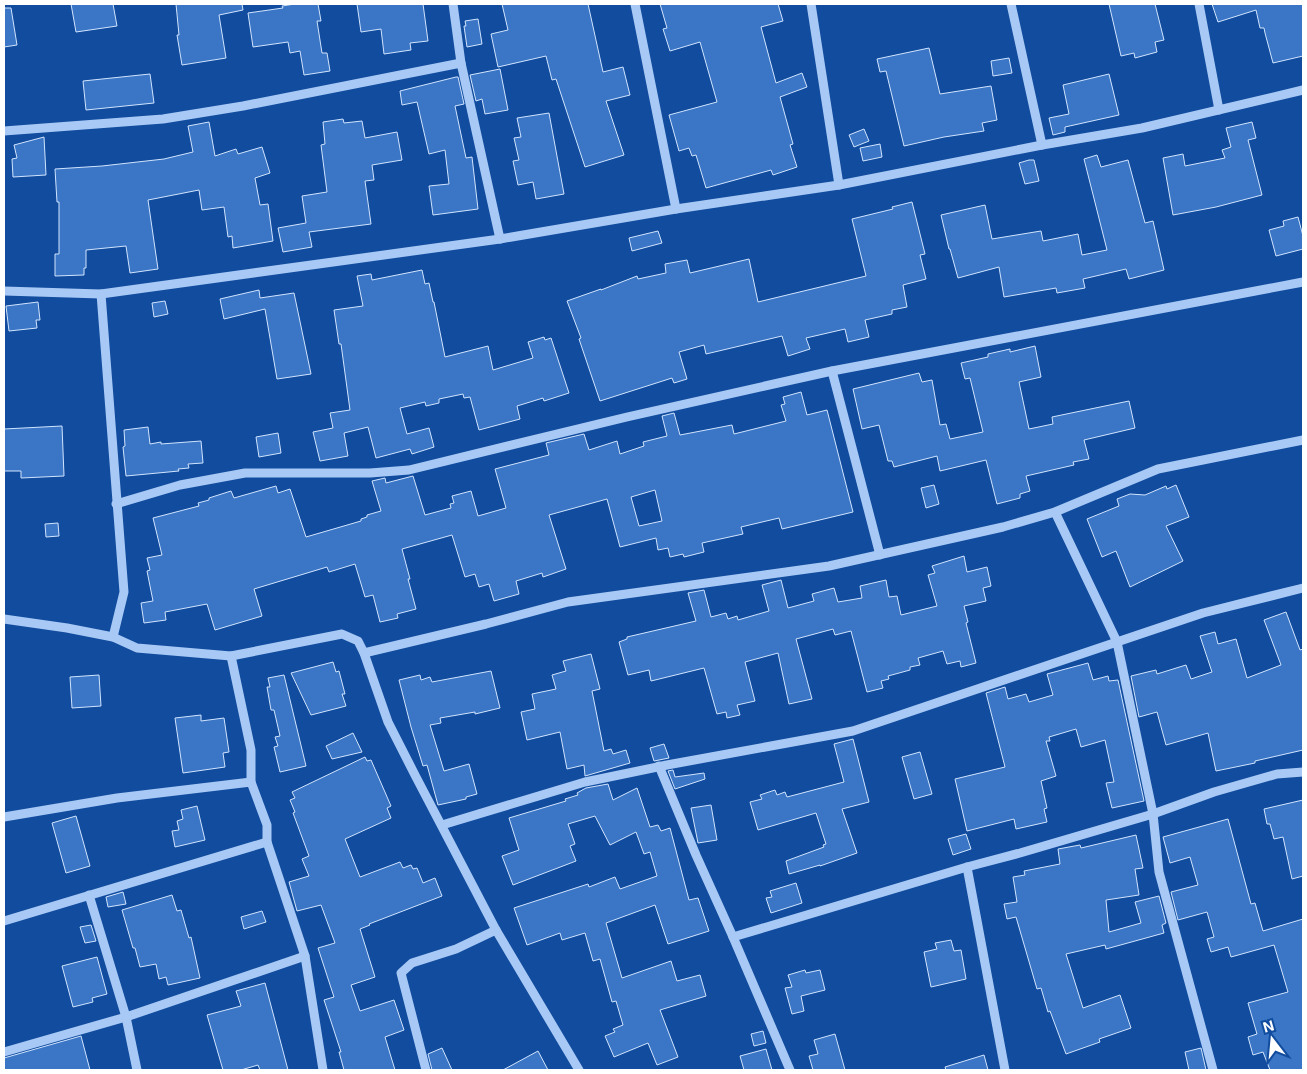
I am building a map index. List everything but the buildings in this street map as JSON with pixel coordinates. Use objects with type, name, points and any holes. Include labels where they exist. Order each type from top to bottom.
[{"type":"street","points":[[453,4],[461,63],[500,239]]},
{"type":"street","points":[[635,4],[676,208]]},
{"type":"street","points":[[811,4],[839,185]]},
{"type":"street","points":[[1011,4],[1042,145]]},
{"type":"street","points":[[1200,4],[1219,110]]},
{"type":"street","points":[[4,130],[163,119],[243,106],[461,63]]},
{"type":"street","points":[[4,291],[101,294],[500,239],[676,208],[839,185],[1042,145],[1142,128],[1303,90]]},
{"type":"street","points":[[116,504],[180,485],[244,473],[370,473],[409,470],[627,417],[832,371],[1303,282]]},
{"type":"street","points":[[101,294],[124,592],[113,637]]},
{"type":"street","points":[[832,371],[880,555]]},
{"type":"street","points":[[364,653],[568,602],[765,576],[829,566],[880,555],[1003,527],[1055,512],[1158,470],[1303,440]]},
{"type":"street","points":[[1055,512],[1117,642],[1153,814],[1159,872],[1213,1070]]},
{"type":"street","points":[[442,825],[585,782],[658,766],[853,732],[1203,613],[1303,588]]},
{"type":"street","points":[[4,619],[113,637],[137,648],[231,656],[342,634],[358,641],[388,722],[496,930],[579,1070]]},
{"type":"street","points":[[231,656],[251,750],[251,782],[267,825],[267,842],[305,956],[323,1070]]},
{"type":"street","points":[[658,766],[790,1070]]},
{"type":"street","points":[[733,937],[1153,814],[1214,792],[1277,774],[1303,772]]},
{"type":"street","points":[[4,817],[117,798],[251,782]]},
{"type":"street","points":[[4,921],[267,842]]},
{"type":"street","points":[[967,867],[1005,1070]]},
{"type":"street","points":[[89,895],[126,1017],[137,1070]]},
{"type":"street","points":[[426,1070],[401,973],[412,963],[456,949],[496,930]]},
{"type":"street","points":[[4,1052],[126,1017],[305,956]]}]
